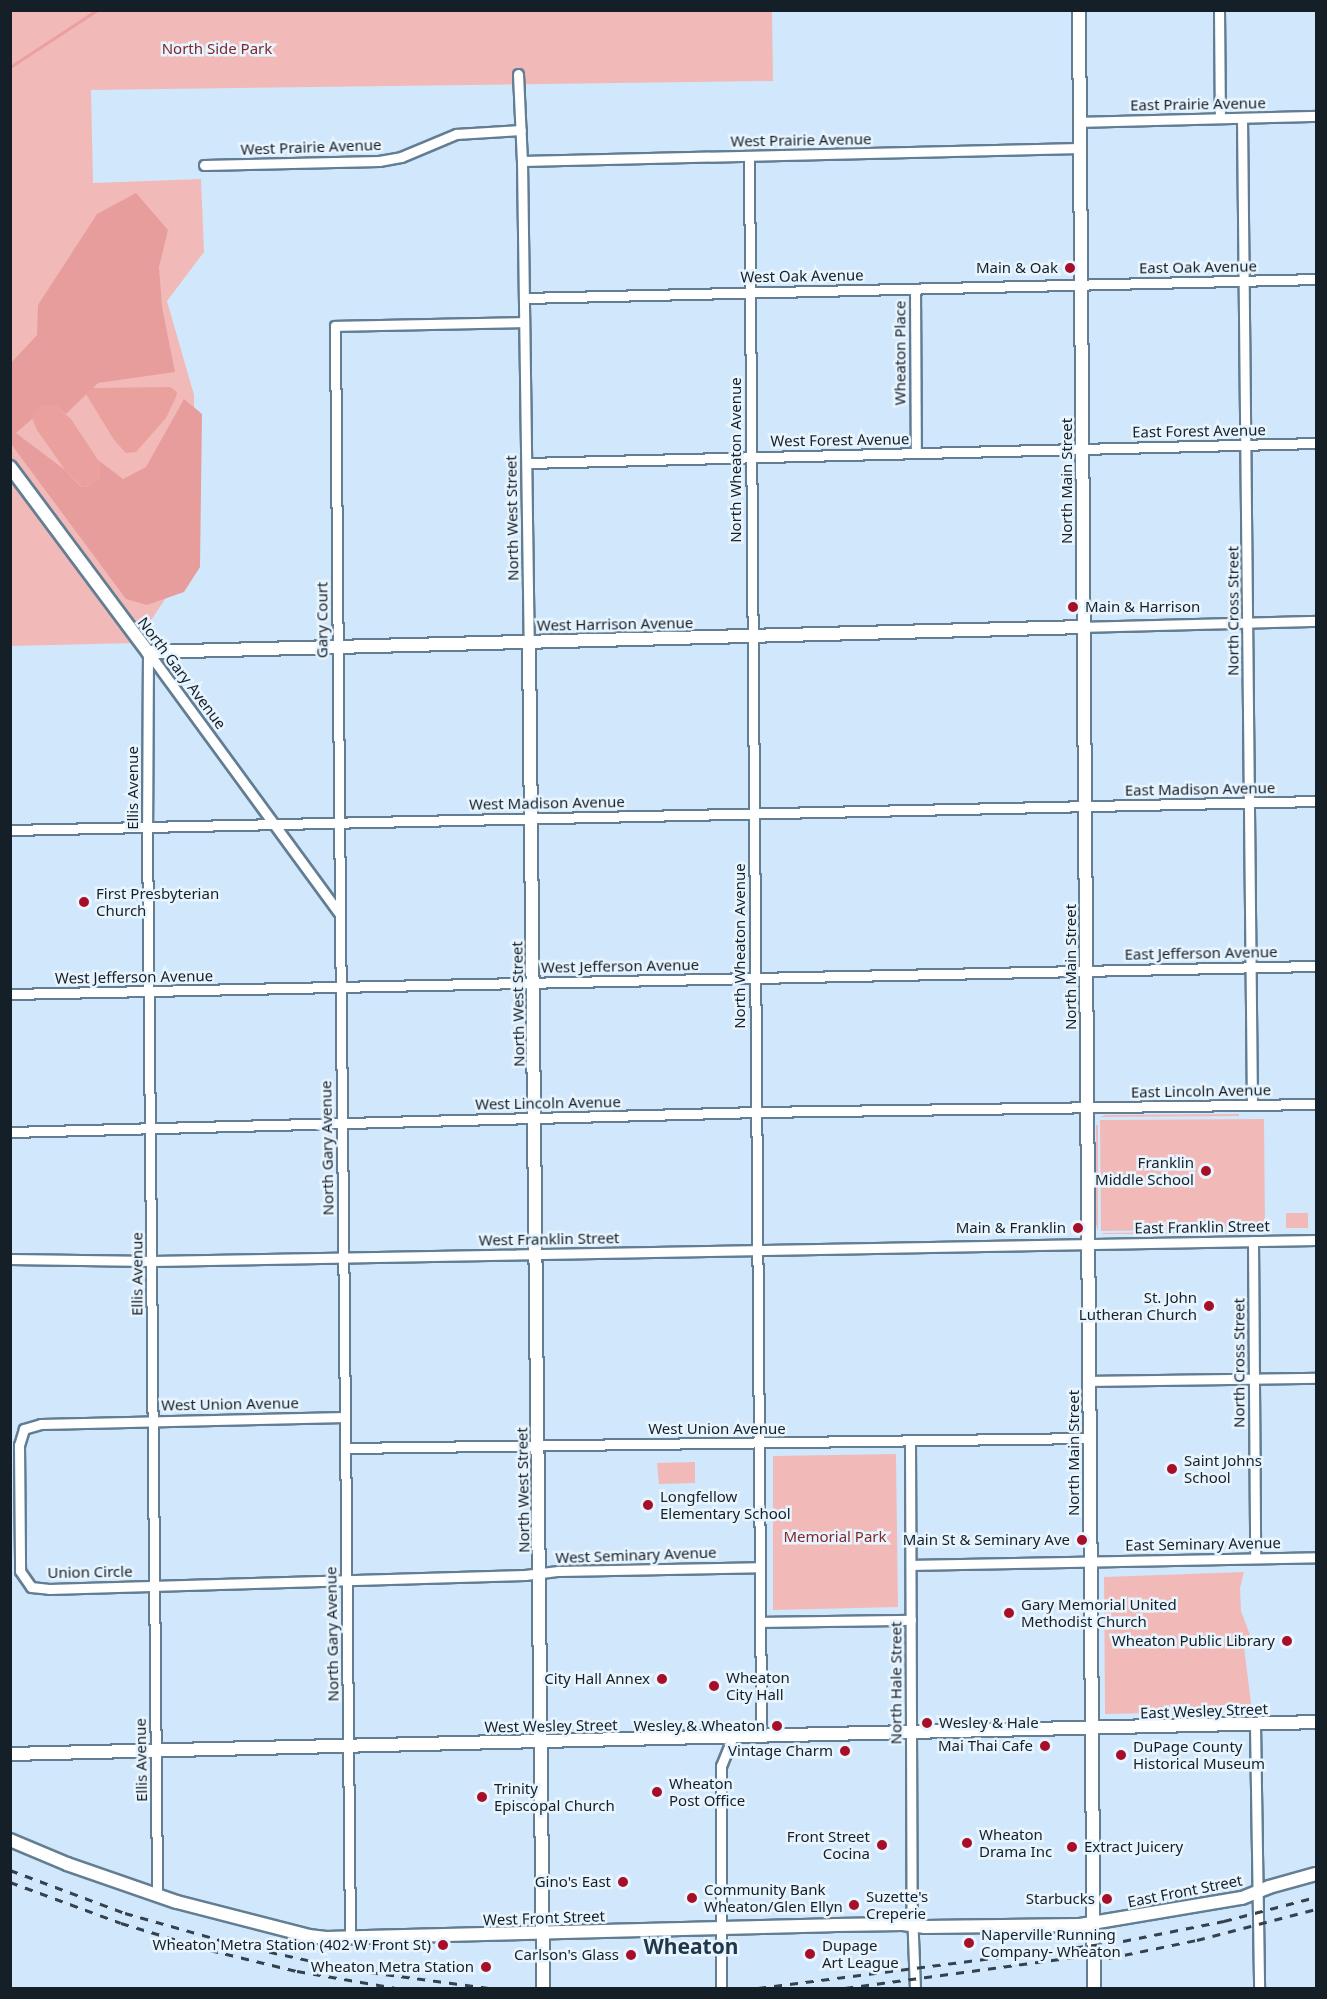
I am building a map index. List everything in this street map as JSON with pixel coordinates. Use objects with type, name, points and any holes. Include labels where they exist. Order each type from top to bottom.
[{"type":"street","name":"North Main Street","points":[[1079,10],[1094,1989]]},
{"type":"street","points":[[1219,10],[1220,118]]},
{"type":"street","name":"North West Street","points":[[518,74],[522,161],[529,641],[543,1989]]},
{"type":"street","name":"East Prairie Avenue","points":[[1080,122],[1317,116]]},
{"type":"street","name":"North Cross Street","points":[[1242,118],[1252,1105]]},
{"type":"street","name":"West Prairie Avenue","points":[[204,165],[379,161],[401,157],[456,134],[521,130]]},
{"type":"street","name":"West Prairie Avenue","points":[[522,161],[1080,148]]},
{"type":"street","name":"North Wheaton Avenue","points":[[749,156],[761,1736]]},
{"type":"street","name":"East Oak Avenue","points":[[1081,285],[1317,279]]},
{"type":"street","name":"West Oak Avenue","points":[[524,298],[1081,285]]},
{"type":"street","name":"Wheaton Place","points":[[915,289],[916,453]]},
{"type":"street","name":"Gary Court","points":[[340,914],[334,326],[524,322]]},
{"type":"street","name":"East Forest Avenue","points":[[1082,449],[1317,443]]},
{"type":"street","name":"West Forest Avenue","points":[[526,463],[1082,449]]},
{"type":"street","name":"North Gary Avenue","points":[[10,467],[340,914],[350,1937]]},
{"type":"street","points":[[1083,627],[1317,621]]},
{"type":"street","name":"West Harrison Avenue","points":[[148,652],[1083,627]]},
{"type":"street","name":"Ellis Avenue","points":[[148,652],[147,827],[157,1896]]},
{"type":"street","name":"East Madison Avenue","points":[[1085,806],[1317,801]]},
{"type":"street","name":"West Madison Avenue","points":[[10,830],[1085,806]]},
{"type":"street","name":"East Jefferson Avenue","points":[[1086,970],[1317,966]]},
{"type":"street","name":"West Jefferson Avenue","points":[[10,994],[1086,970]]},
{"type":"street","name":"East Lincoln Avenue","points":[[1087,1108],[1317,1104]]},
{"type":"street","name":"West Lincoln Avenue","points":[[10,1132],[756,1112],[1087,1108]]},
{"type":"street","name":"East Franklin Street","points":[[1088,1245],[1317,1240]]},
{"type":"street","name":"North Cross Street","points":[[1253,1241],[1255,1557]]},
{"type":"street","name":"West Franklin Street","points":[[10,1259],[152,1261],[1088,1245]]},
{"type":"street","points":[[1089,1381],[1317,1378]]},
{"type":"street","name":"West Union Avenue","points":[[153,1421],[345,1417]]},
{"type":"street","name":"Union Circle","points":[[153,1421],[41,1424],[24,1429],[19,1445],[19,1565],[31,1587],[49,1589],[154,1585]]},
{"type":"street","name":"West Union Avenue","points":[[345,1448],[1089,1438]]},
{"type":"street","name":"North Hale Street","points":[[910,1441],[912,1565],[910,1733],[915,1989]]},
{"type":"street","name":"East Seminary Avenue","points":[[1090,1562],[1317,1557]]},
{"type":"street","points":[[912,1565],[1090,1562]]},
{"type":"street","name":"West Seminary Avenue","points":[[154,1585],[760,1567]]},
{"type":"street","points":[[760,1622],[911,1620]]},
{"type":"street","name":"East Wesley Street","points":[[1091,1729],[1317,1722]]},
{"type":"street","points":[[1255,1725],[1258,1989]]},
{"type":"street","name":"West Wesley Street","points":[[10,1754],[1091,1729]]},
{"type":"street","points":[[721,1989],[721,1766],[733,1736]]},
{"type":"street","name":"West Front Street","points":[[10,1840],[67,1864],[157,1896],[309,1936],[1093,1923]]},
{"type":"street","name":"East Front Street","points":[[1093,1923],[1242,1898],[1317,1874]]},
{"type":"green space","name":"North Side Park","points":[[10,11],[772,11],[773,81],[91,90],[93,183],[201,179],[204,252],[167,301],[194,395],[194,526],[177,581],[136,643],[11,646]]},
{"type":"green space","points":[[1239,1114],[1239,1116],[1100,1117],[1106,1115]]},
{"type":"green space","name":"Franklin Middle School","points":[[1264,1119],[1265,1229],[1101,1231],[1100,1120]]},
{"type":"green space","points":[[1096,1125],[1098,1125],[1098,1231],[1096,1224]]},
{"type":"green space","points":[[1286,1213],[1308,1213],[1308,1228],[1286,1228]]},
{"type":"green space","points":[[1240,1231],[1240,1234],[1102,1234],[1103,1233]]},
{"type":"green space","name":"Memorial Park","points":[[896,1454],[898,1607],[773,1610],[773,1456]]},
{"type":"green space","points":[[695,1462],[695,1483],[659,1484],[657,1463]]},
{"type":"green space","points":[[1244,1572],[1240,1588],[1241,1611],[1250,1635],[1244,1647],[1252,1711],[1105,1714],[1104,1577]]},
{"type":"shaded area","points":[[136,193],[168,230],[159,267],[162,307],[175,372],[98,383],[66,414],[56,406],[32,416],[32,419],[16,433],[65,470],[81,487],[90,486],[100,477],[98,460],[123,479],[146,467],[184,399],[202,414],[200,567],[184,592],[147,605],[126,599],[11,444],[10,364],[37,335],[38,305],[97,214]]},
{"type":"shaded area","points":[[170,387],[177,392],[166,418],[136,452],[126,453],[114,440],[86,394],[92,388]]},
{"type":"shaded area","points":[[48,404],[56,406],[71,419],[98,460],[100,477],[90,486],[82,487],[65,470],[37,430],[31,416],[41,406]]},
{"type":"waterway","points":[[10,67],[97,10]]},
{"type":"railway","points":[[10,1870],[125,1913],[238,1945],[354,1970],[489,1988]]},
{"type":"railway","points":[[10,1882],[121,1923],[210,1950],[297,1971],[395,1988]]},
{"type":"railway","points":[[758,1988],[1123,1941],[1224,1921],[1316,1897]]},
{"type":"railway","points":[[1109,1958],[1197,1940],[1316,1909]]},
{"type":"railway","points":[[845,1988],[1118,1951]]},
{"type":"place","name":"Main & Oak","points":[[1070,268]]},
{"type":"place","name":"Main & Harrison","points":[[1073,607]]},
{"type":"place","name":"First Presbyterian Church","points":[[84,902]]},
{"type":"place","name":"Franklin Middle School","points":[[1206,1171]]},
{"type":"place","name":"Main & Franklin","points":[[1078,1228]]},
{"type":"place","name":"St. John Lutheran Church","points":[[1209,1306]]},
{"type":"place","name":"Saint Johns School","points":[[1172,1469]]},
{"type":"place","name":"Longfellow Elementary School","points":[[648,1505]]},
{"type":"place","name":"Main St & Seminary Ave","points":[[1082,1540]]},
{"type":"place","name":"Gary Memorial United Methodist Church","points":[[1009,1613]]},
{"type":"place","name":"Wheaton Public Library","points":[[1287,1641]]},
{"type":"place","name":"City Hall Annex","points":[[662,1679]]},
{"type":"place","name":"Wheaton City Hall","points":[[714,1686]]},
{"type":"place","name":"Wesley & Hale","points":[[927,1723]]},
{"type":"place","name":"Wesley & Wheaton","points":[[777,1726]]},
{"type":"place","name":"Mai Thai Cafe","points":[[1045,1746]]},
{"type":"place","name":"Vintage Charm","points":[[845,1751]]},
{"type":"place","name":"DuPage County Historical Museum","points":[[1121,1755]]},
{"type":"place","name":"Wheaton Post Office","points":[[657,1792]]},
{"type":"place","name":"Trinity Episcopal Church","points":[[482,1797]]},
{"type":"place","name":"Wheaton Drama Inc","points":[[967,1843]]},
{"type":"place","name":"Front Street Cocina","points":[[882,1845]]},
{"type":"place","name":"Extract Juicery","points":[[1072,1847]]},
{"type":"place","name":"Gino's East","points":[[623,1882]]},
{"type":"place","name":"Community Bank Wheaton/Glen Ellyn","points":[[692,1898]]},
{"type":"place","name":"Starbucks","points":[[1107,1899]]},
{"type":"place","name":"Suzette's Creperie","points":[[854,1905]]},
{"type":"place","name":"Naperville Running Company- Wheaton","points":[[969,1943]]},
{"type":"place","name":"Wheaton Metra Station (402 W Front St)","points":[[443,1945]]},
{"type":"place","name":"Dupage Art League","points":[[810,1954]]},
{"type":"place","name":"Carlson's Glass","points":[[631,1955]]},
{"type":"place","name":"Wheaton Metra Station","points":[[486,1967]]},
{"type":"district","name":"Wheaton","points":[[691,1946]]}]
